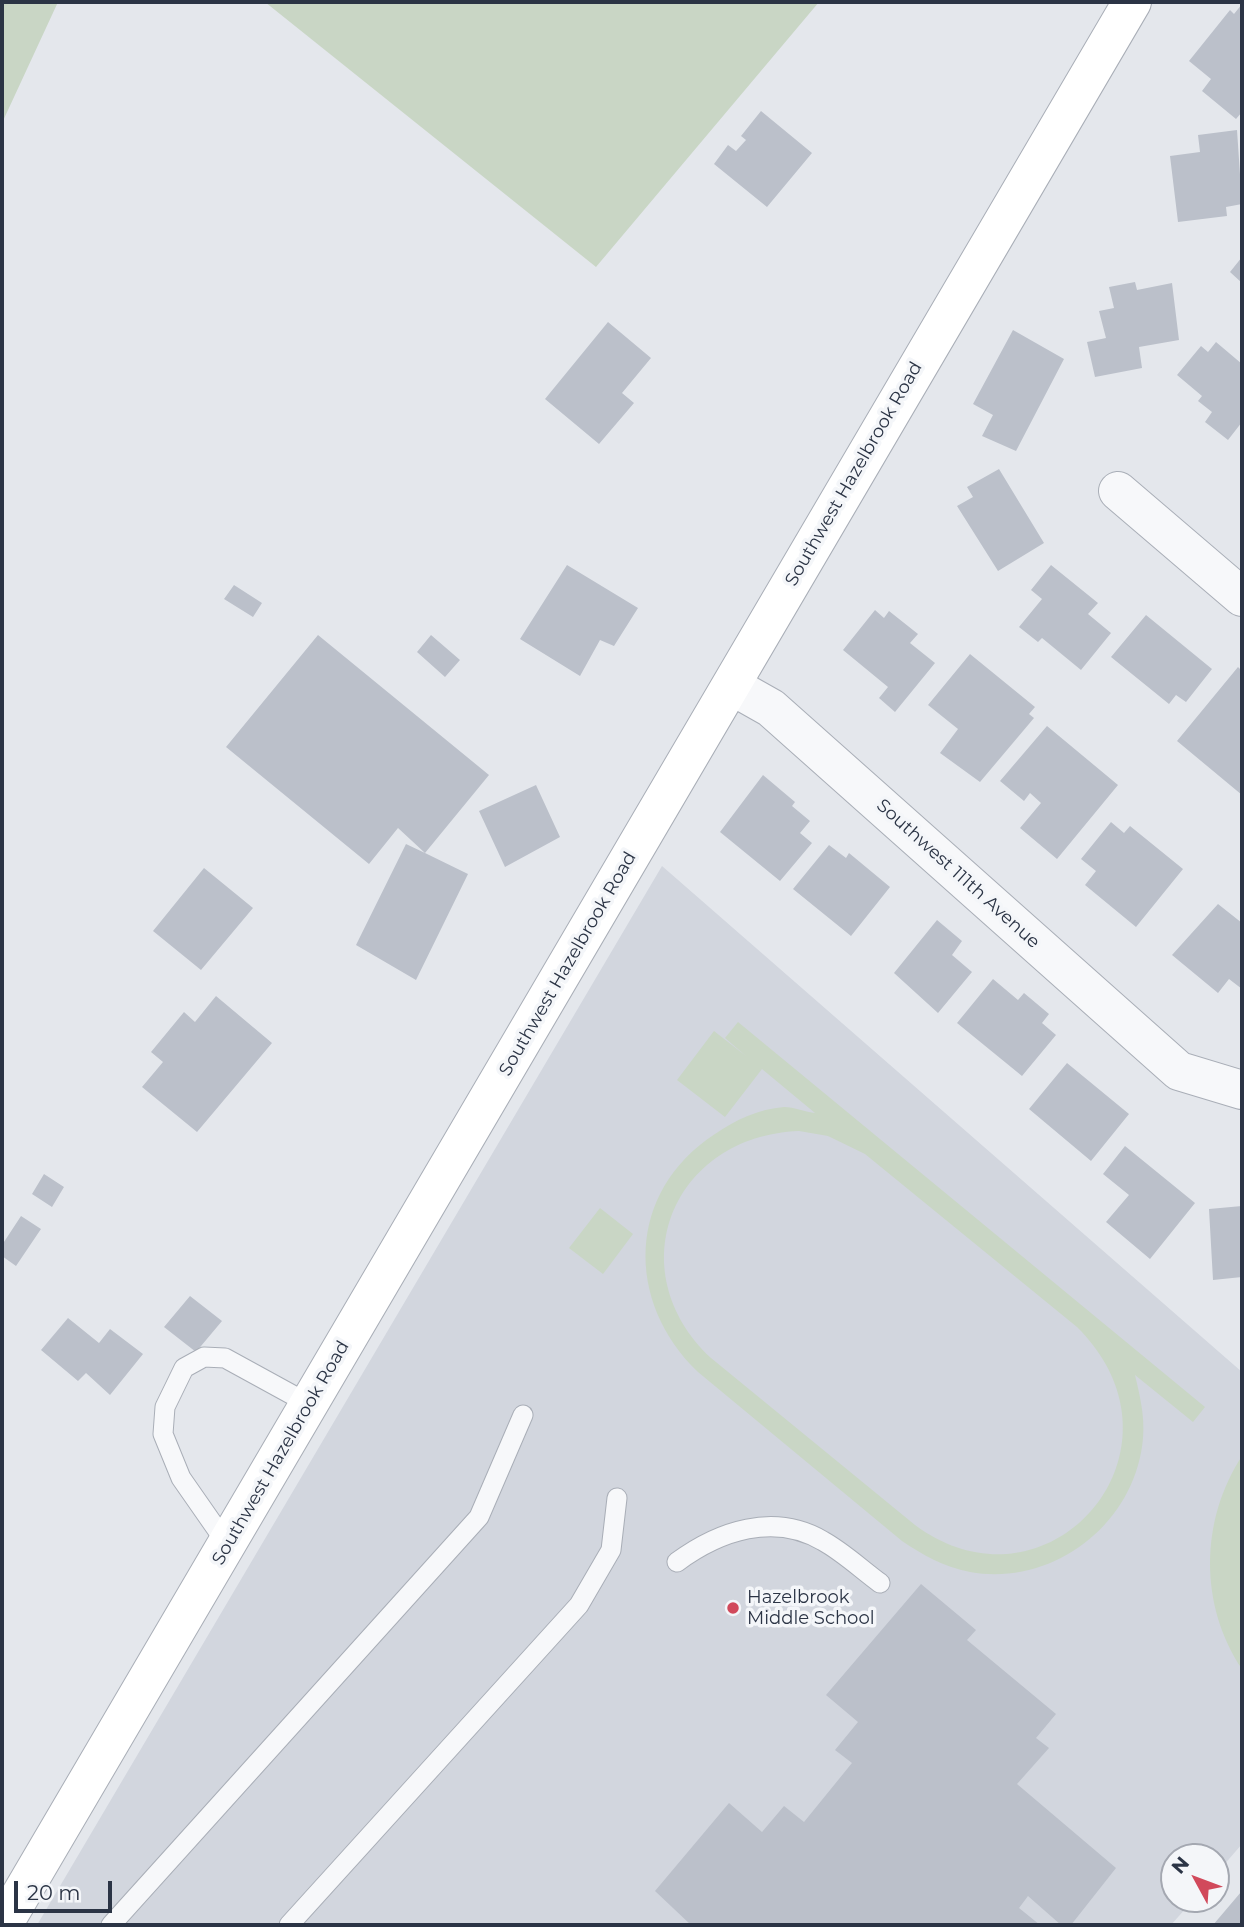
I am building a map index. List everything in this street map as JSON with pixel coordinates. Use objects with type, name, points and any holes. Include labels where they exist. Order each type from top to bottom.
[{"type":"street","name":"Southwest Hazelbrook Road","points":[[3,1925],[1132,2]]},
{"type":"street","points":[[1118,491],[1242,597]]},
{"type":"street","name":"Southwest 111th Avenue","points":[[732,686],[771,708],[1179,1070],[1242,1090]]},
{"type":"lane","points":[[227,1544],[181,1478],[163,1434],[165,1406],[184,1368],[204,1357],[225,1358],[309,1404]]},
{"type":"lane","points":[[111,1925],[479,1517],[523,1415]]},
{"type":"lane","points":[[289,1925],[579,1605],[611,1550],[617,1498]]},
{"type":"lane","points":[[677,1562],[700,1545],[730,1532],[767,1525],[791,1528],[823,1540],[880,1583]]},
{"type":"shaded area","name":"Hazelbrook Middle School","points":[[662,866],[1242,1372],[1242,1844],[1230,1858],[1230,1843],[1160,1843],[1160,1913],[1182,1913],[1171,1925],[37,1925]]},
{"type":"green space","points":[[2,2],[58,2],[2,123]]},
{"type":"green space","points":[[265,2],[819,2],[596,267]]},
{"type":"green space","points":[[738,1022],[1205,1407],[1193,1422],[1135,1375],[1143,1422],[1137,1469],[1125,1497],[1107,1522],[1085,1542],[1060,1559],[1031,1569],[1001,1574],[970,1572],[934,1560],[902,1541],[698,1372],[674,1344],[657,1313],[648,1281],[646,1248],[651,1216],[665,1186],[686,1158],[715,1134],[739,1120],[765,1110],[784,1107],[815,1113],[762,1069],[725,1117],[677,1080],[714,1031],[746,1056],[725,1038]],"holes":[[[799,1131],[828,1136],[865,1154],[1077,1327],[1111,1375],[1123,1424],[1116,1470],[1093,1509],[1058,1538],[1014,1553],[966,1550],[915,1525],[711,1358],[683,1323],[668,1286],[664,1249],[672,1213],[691,1182],[719,1156],[755,1139]]]},
{"type":"green space","points":[[600,1208],[633,1234],[603,1274],[569,1248]]},
{"type":"green space","points":[[1242,1456],[1242,1669],[1218,1618],[1210,1562],[1218,1507]]},
{"type":"building","points":[[1242,4],[1242,112],[1236,119],[1202,91],[1211,79],[1189,61],[1230,10],[1234,14]]},
{"type":"building","points":[[761,111],[812,153],[767,207],[714,164],[728,145],[736,151],[746,140],[741,136]]},
{"type":"building","points":[[1237,130],[1242,204],[1226,207],[1227,216],[1178,222],[1170,156],[1200,152],[1198,135]]},
{"type":"building","points":[[1242,257],[1242,283],[1230,272]]},
{"type":"building","points":[[1135,282],[1137,290],[1172,283],[1179,340],[1139,347],[1142,368],[1095,377],[1087,342],[1106,338],[1099,311],[1114,308],[1109,287]]},
{"type":"building","points":[[608,322],[651,358],[622,393],[634,403],[599,444],[545,399]]},
{"type":"building","points":[[1013,330],[1064,359],[1016,451],[982,436],[993,415],[973,404]]},
{"type":"building","points":[[1216,342],[1242,364],[1242,422],[1228,440],[1205,422],[1212,412],[1198,401],[1202,396],[1177,375],[1201,346],[1208,352]]},
{"type":"building","points":[[999,469],[1044,543],[998,571],[957,506],[973,497],[967,487]]},
{"type":"building","points":[[567,565],[638,608],[614,646],[600,640],[580,676],[520,639]]},
{"type":"building","points":[[1051,565],[1098,603],[1088,614],[1111,633],[1081,670],[1042,638],[1038,642],[1019,627],[1042,599],[1031,590]]},
{"type":"building","points":[[234,585],[262,603],[253,617],[224,599]]},
{"type":"building","points":[[875,610],[884,618],[889,611],[918,634],[910,643],[935,663],[895,712],[879,698],[888,687],[843,650]]},
{"type":"building","points":[[1146,615],[1212,669],[1186,702],[1176,695],[1169,704],[1111,657]]},
{"type":"building","points":[[318,635],[489,775],[425,853],[398,828],[369,864],[226,747]]},
{"type":"building","points":[[431,635],[460,660],[445,677],[417,652]]},
{"type":"building","points":[[970,654],[1035,707],[1029,714],[1034,718],[980,782],[940,753],[958,729],[928,705]]},
{"type":"building","points":[[1238,667],[1242,671],[1242,795],[1177,741]]},
{"type":"building","points":[[1047,726],[1118,785],[1057,859],[1020,828],[1041,803],[1030,793],[1024,801],[1000,781]]},
{"type":"building","points":[[763,775],[795,802],[792,806],[810,821],[800,833],[812,843],[780,881],[720,832]]},
{"type":"building","points":[[536,785],[560,837],[505,867],[479,811]]},
{"type":"building","points":[[1111,822],[1124,833],[1130,826],[1183,869],[1136,927],[1085,885],[1096,871],[1081,859]]},
{"type":"building","points":[[406,844],[468,874],[416,980],[356,945]]},
{"type":"building","points":[[829,845],[846,858],[849,853],[890,887],[851,936],[793,889]]},
{"type":"building","points":[[204,868],[253,908],[201,970],[153,931]]},
{"type":"building","points":[[1218,904],[1242,923],[1242,989],[1229,979],[1218,993],[1172,955]]},
{"type":"building","points":[[937,920],[962,941],[952,955],[972,972],[938,1013],[894,973]]},
{"type":"building","points":[[993,979],[1018,1000],[1024,993],[1049,1014],[1042,1023],[1056,1035],[1022,1076],[957,1023]]},
{"type":"building","points":[[216,996],[272,1043],[197,1132],[142,1087],[163,1062],[151,1052],[184,1012],[195,1022]]},
{"type":"building","points":[[1067,1063],[1129,1114],[1091,1161],[1029,1109]]},
{"type":"building","points":[[1125,1146],[1195,1203],[1150,1259],[1106,1222],[1129,1195],[1103,1174]]},
{"type":"building","points":[[44,1174],[64,1187],[52,1207],[32,1194]]},
{"type":"building","points":[[1242,1206],[1242,1277],[1213,1280],[1209,1209]]},
{"type":"building","points":[[21,1216],[41,1229],[16,1266],[2,1256],[2,1245]]},
{"type":"building","points":[[190,1296],[222,1321],[196,1352],[164,1327]]},
{"type":"building","points":[[68,1318],[99,1343],[110,1329],[143,1354],[110,1395],[86,1373],[78,1381],[41,1350]]},
{"type":"building","points":[[921,1584],[976,1630],[967,1640],[1056,1714],[1036,1738],[1049,1748],[1017,1784],[1116,1868],[1071,1925],[1061,1925],[1028,1896],[1019,1908],[1040,1925],[691,1925],[655,1891],[729,1803],[762,1832],[784,1806],[804,1822],[852,1763],[835,1750],[858,1722],[826,1695]]},
{"type":"building","points":[[1241,1892],[1242,1925],[1213,1925],[1223,1913],[1230,1913],[1230,1905]]},
{"type":"place","name":"Hazelbrook Middle School","points":[[733,1608]]}]
